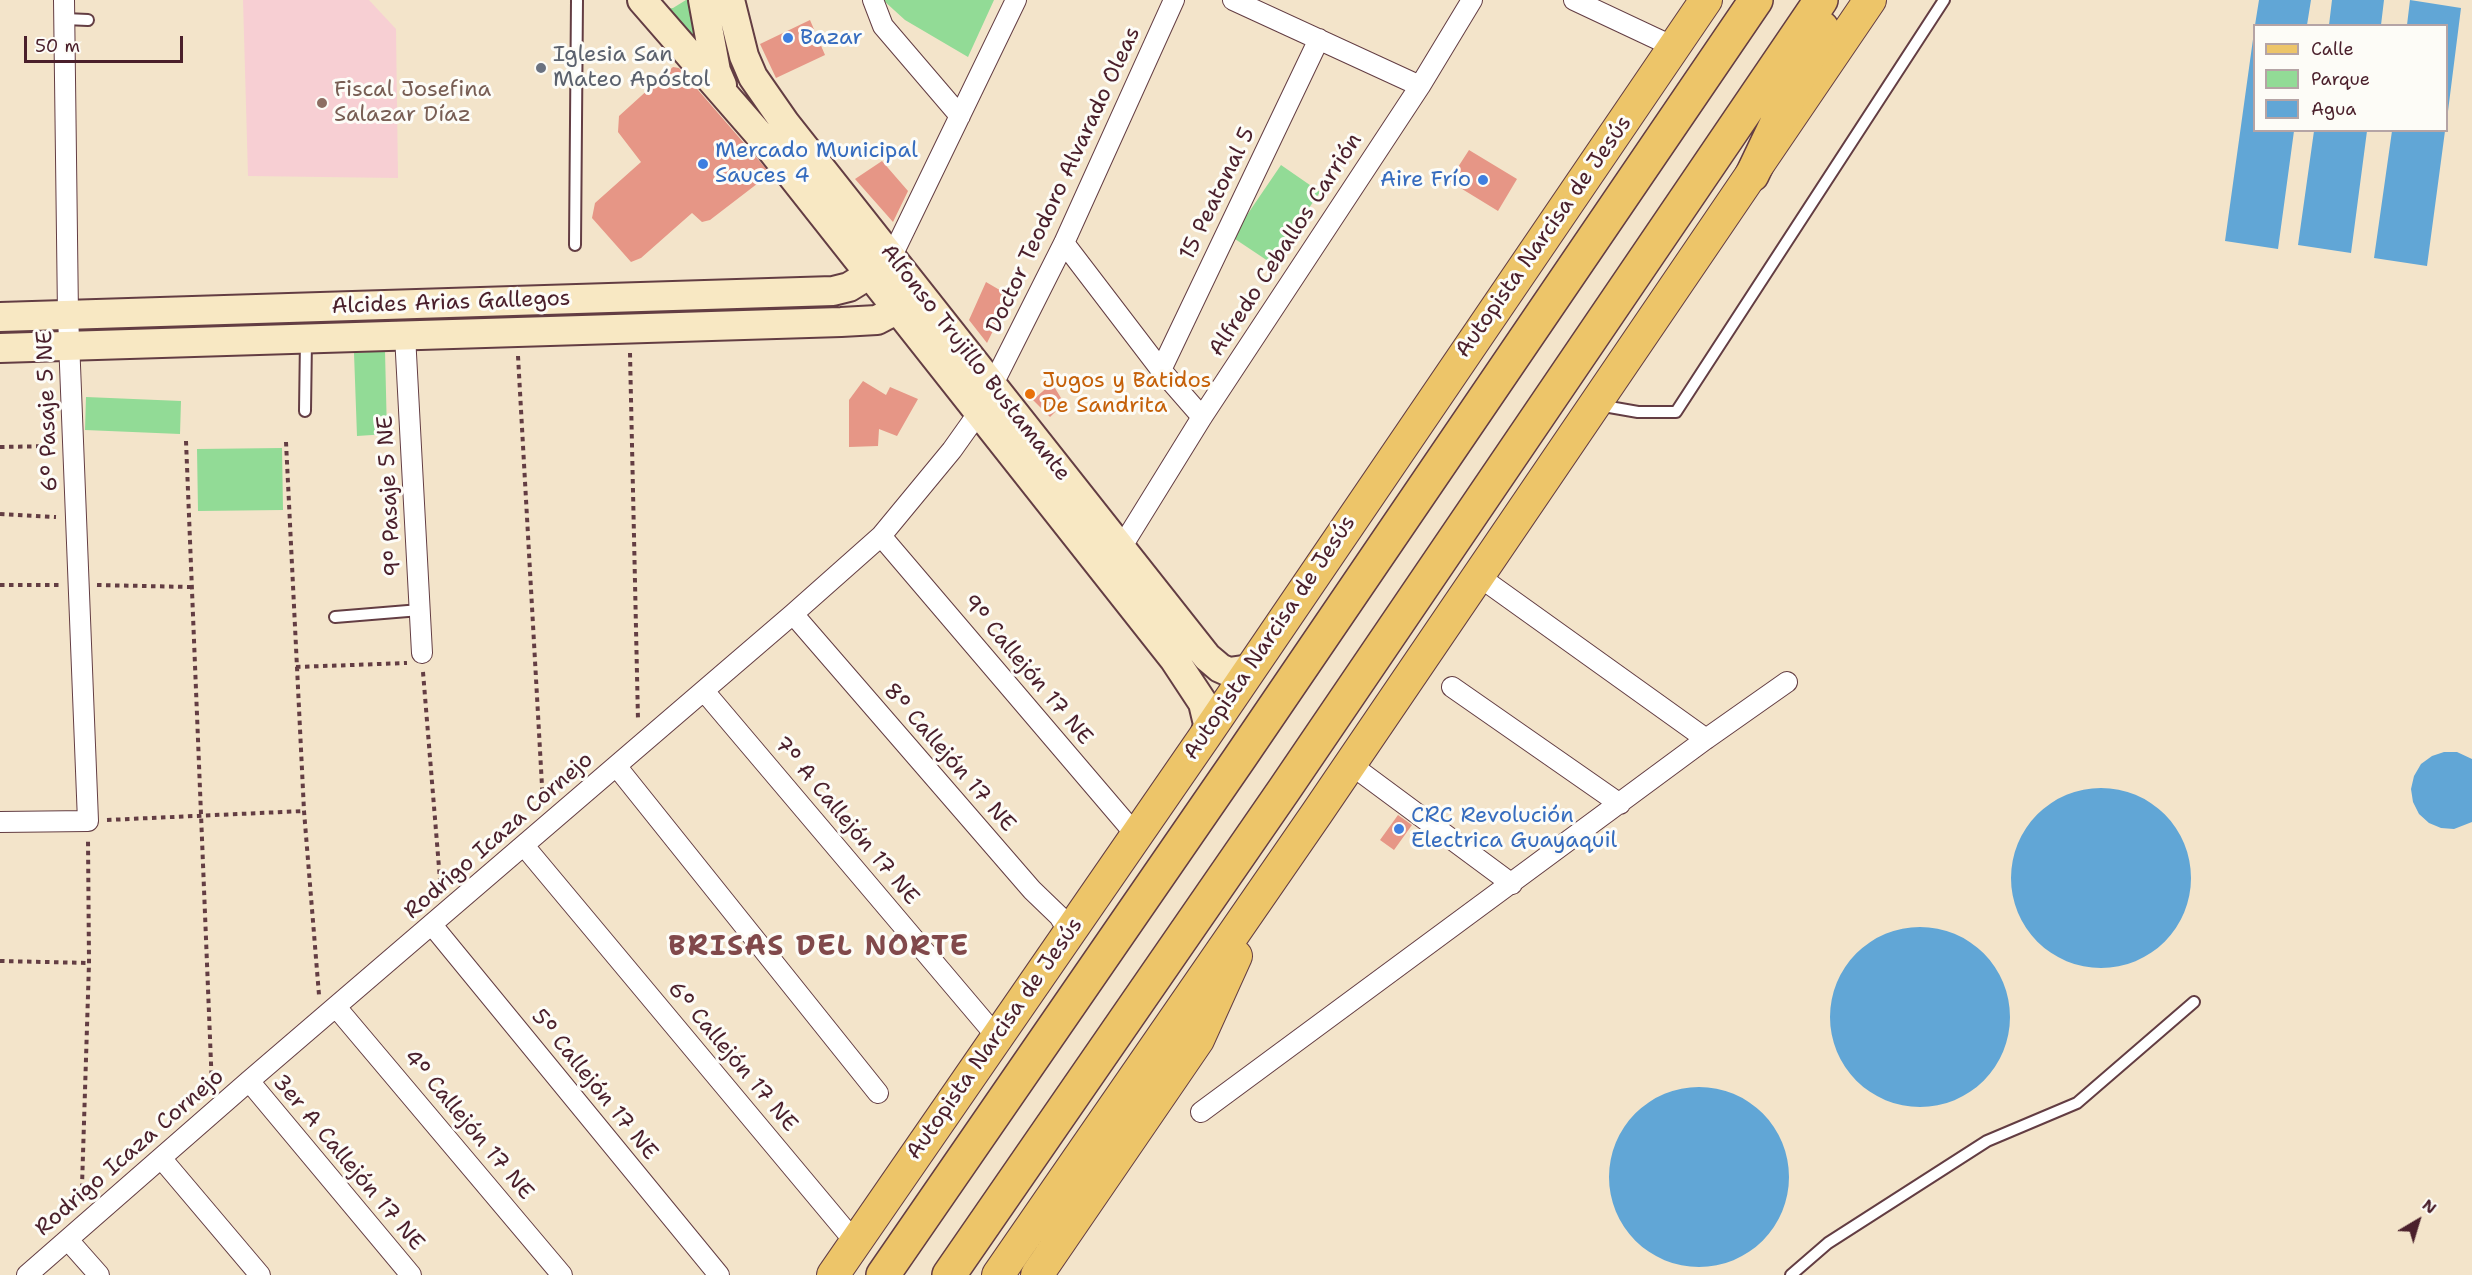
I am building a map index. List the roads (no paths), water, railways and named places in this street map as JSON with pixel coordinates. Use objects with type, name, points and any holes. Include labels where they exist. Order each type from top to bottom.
[{"type":"highway","points":[[1674,122],[1731,0]]},
{"type":"highway","name":"Autopista Narcisa de Jesús","points":[[883,1275],[1674,122],[1755,0]]},
{"type":"highway","points":[[950,1275],[1284,790],[1443,552],[1821,0]]},
{"type":"highway","points":[[1752,175],[1835,0]]},
{"type":"main road","name":"Autopista Narcisa de Jesús","points":[[833,1275],[1205,736],[1706,0]]},
{"type":"main road","points":[[998,1275],[1271,880],[1870,0]]},
{"type":"main road","points":[[1037,1275],[1198,1040],[1271,880]]},
{"type":"street","points":[[642,0],[732,102]]},
{"type":"street","points":[[703,0],[716,71],[732,102]]},
{"type":"street","points":[[873,0],[883,26],[960,116]]},
{"type":"street","points":[[881,266],[960,116],[1016,0]]},
{"type":"street","name":"Doctor Teodoro Alvarado Oleas","points":[[979,412],[1064,243],[1174,0]]},
{"type":"street","points":[[1233,0],[1420,86]]},
{"type":"street","name":"Alfredo Ceballos Carrión","points":[[1121,548],[1202,417],[1420,86],[1472,0]]},
{"type":"street","points":[[1574,0],[1674,47]]},
{"type":"street","name":"6º Pasaje 5 NE","points":[[0,822],[88,821],[68,315],[64,10]]},
{"type":"street","name":"Alfonso Trujillo Bustamante","points":[[731,10],[744,56],[764,96],[881,266],[898,309],[1174,659],[1203,702],[1208,724],[1205,736]]},
{"type":"street","name":"15 Peatonal 5","points":[[1161,370],[1319,39]]},
{"type":"street","name":"Alfonso Trujillo Bustamante","points":[[732,102],[881,266],[994,385],[1207,657],[1229,672],[1250,669]]},
{"type":"street","points":[[1064,243],[1161,370],[1202,417]]},
{"type":"street","name":"Alcides Arias Gallegos","points":[[0,317],[833,291],[849,287],[881,266]]},
{"type":"street","name":"Alcides Arias Gallegos","points":[[0,348],[877,320],[898,309]]},
{"type":"street","name":"9º Pasaje 5 NE","points":[[405,335],[422,658]]},
{"type":"street","name":"Rodrigo Icaza Cornejo","points":[[27,1275],[321,1019],[617,767],[881,536],[952,450],[979,412]]},
{"type":"street","name":"9º Callejón 17 NE","points":[[881,536],[1136,835]]},
{"type":"street","points":[[1477,575],[1706,739]]},
{"type":"street","name":"8º Callejón 17 NE","points":[[793,614],[1032,890],[1059,916],[1069,932]]},
{"type":"street","points":[[1201,1112],[1706,739],[1787,682]]},
{"type":"street","points":[[1452,687],[1620,804]]},
{"type":"street","name":"7º A Callejón 17 NE","points":[[704,691],[997,1036]]},
{"type":"street","points":[[1350,764],[1512,884]]},
{"type":"street","points":[[617,767],[878,1093]]},
{"type":"street","name":"6º Callejón 17 NE","points":[[525,846],[855,1242]]},
{"type":"street","name":"5º Callejón 17 NE","points":[[438,920],[719,1275]]},
{"type":"street","name":"4º Callejón 17 NE","points":[[336,1007],[562,1275]]},
{"type":"street","name":"3er A Callejón 17 NE","points":[[249,1081],[411,1275]]},
{"type":"street","points":[[161,1158],[260,1275]]},
{"type":"street","points":[[68,1240],[99,1275]]},
{"type":"lane","points":[[575,245],[577,0]]},
{"type":"lane","points":[[1594,405],[1638,412],[1676,412],[1944,0]]},
{"type":"lane","points":[[64,10],[88,20]]},
{"type":"lane","points":[[305,411],[306,338]]},
{"type":"lane","points":[[334,617],[420,610]]},
{"type":"lane","points":[[1791,1275],[1828,1243],[1987,1141],[2077,1103],[2194,1002]]},
{"type":"water","points":[[2259,0],[2311,0],[2307,24],[2255,24]]},
{"type":"water","points":[[2332,0],[2384,0],[2381,24],[2329,24]]},
{"type":"water","points":[[2410,0],[2461,8],[2448,111],[2448,24],[2407,24]]},
{"type":"water","points":[[2253,39],[2253,132],[2294,132],[2278,249],[2225,241]]},
{"type":"water","points":[[2314,132],[2367,132],[2351,253],[2298,245]]},
{"type":"water","points":[[2392,132],[2445,132],[2427,266],[2374,258]]},
{"type":"water","points":[[2444,752],[2457,752],[2472,759],[2472,822],[2454,829],[2441,828],[2429,823],[2419,814],[2413,802],[2411,789],[2414,776],[2421,764],[2432,756]]},
{"type":"water","points":[[2101,788],[2119,789],[2136,794],[2165,814],[2185,843],[2190,860],[2190,896],[2185,913],[2165,942],[2136,962],[2119,967],[2101,968],[2083,967],[2066,962],[2037,942],[2017,913],[2012,896],[2011,878],[2012,860],[2017,843],[2037,814],[2066,794],[2083,789]]},
{"type":"water","points":[[1920,927],[1938,928],[1955,933],[1984,953],[2004,982],[2009,999],[2009,1035],[2004,1052],[1984,1081],[1955,1101],[1938,1106],[1920,1107],[1902,1106],[1885,1101],[1856,1081],[1836,1052],[1831,1035],[1830,1017],[1831,999],[1836,982],[1856,953],[1885,933],[1902,928]]},
{"type":"water","points":[[1699,1087],[1717,1088],[1734,1093],[1763,1113],[1783,1142],[1788,1159],[1788,1195],[1783,1212],[1763,1241],[1734,1261],[1717,1266],[1699,1267],[1681,1266],[1664,1261],[1635,1241],[1615,1212],[1610,1195],[1609,1177],[1610,1159],[1615,1142],[1635,1113],[1664,1093],[1681,1088]]},
{"type":"place","name":"Bazar","points":[[788,38]]},
{"type":"place","name":"Iglesia San Mateo Apóstol","points":[[541,68]]},
{"type":"place","name":"Fiscal Josefina Salazar Díaz","points":[[322,103]]},
{"type":"place","name":"Mercado Municipal Sauces 4","points":[[703,164]]},
{"type":"place","name":"Aire Frío","points":[[1483,180]]},
{"type":"place","name":"Jugos y Batidos De Sandrita","points":[[1030,394]]},
{"type":"place","name":"CRC Revolución Electrica Guayaquil","points":[[1399,829]]},
{"type":"district","name":"BRISAS DEL NORTE","points":[[819,948]]}]
